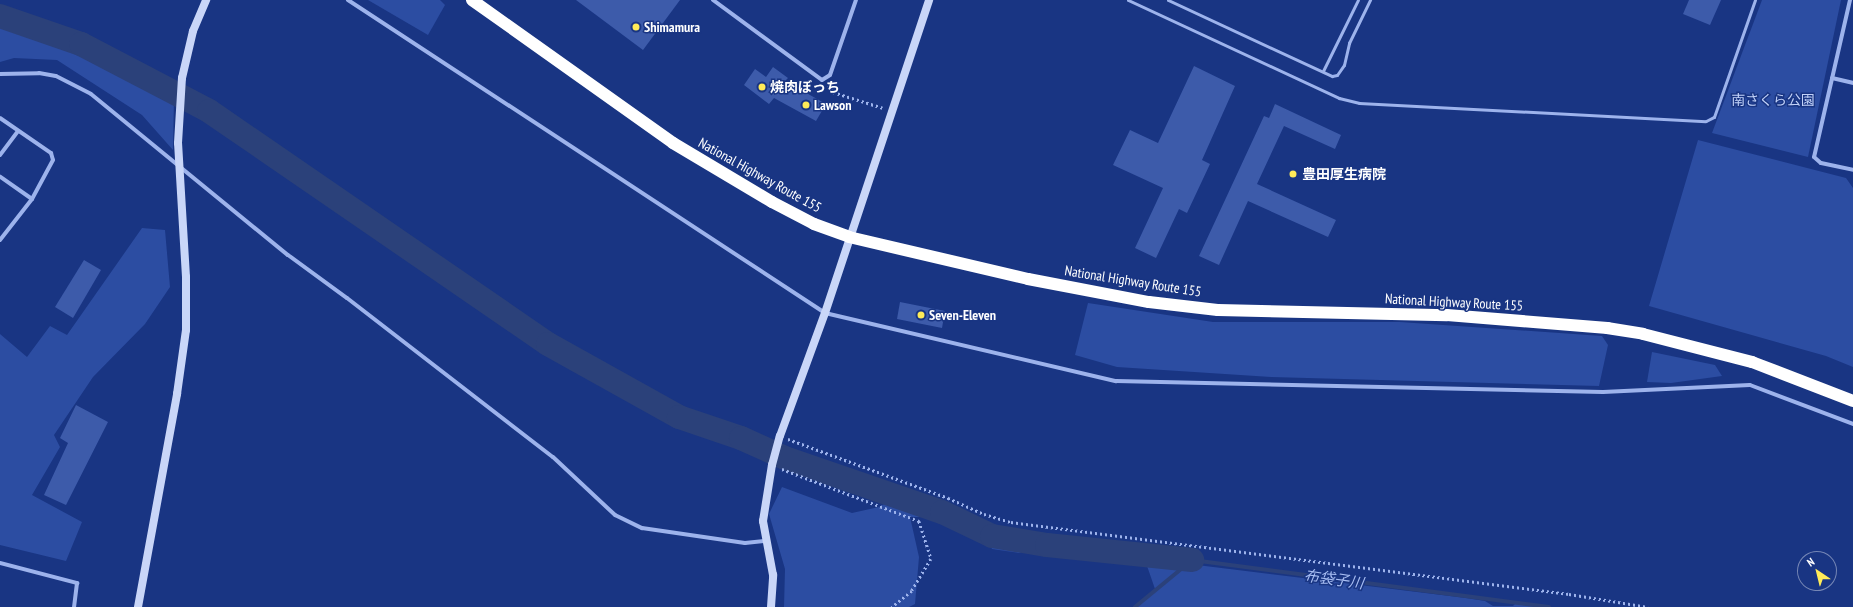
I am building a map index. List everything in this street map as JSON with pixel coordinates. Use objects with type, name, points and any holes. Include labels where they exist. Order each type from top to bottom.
[{"type":"highway","name":"National Highway Route 155","points":[[472,0],[673,143],[772,202],[814,224],[849,237],[1028,278],[1149,302],[1218,310],[1447,315],[1523,320],[1629,332],[1752,362],[1853,401]]},
{"type":"street","points":[[138,607],[178,394],[186,330],[186,277],[179,165],[182,78],[193,31],[206,0]]},
{"type":"street","points":[[348,0],[825,313],[1116,381],[1603,392],[1750,385],[1853,424]]},
{"type":"street","points":[[713,0],[819,78],[826,80],[830,75],[856,0]]},
{"type":"street","points":[[770,606],[773,575],[763,521],[765,500],[772,466],[780,436],[825,313],[891,110],[929,0]]},
{"type":"street","points":[[1850,0],[1814,156],[1821,163],[1853,170]]},
{"type":"street","points":[[0,74],[39,73],[67,81],[104,104],[288,255],[347,298],[552,457],[615,515],[642,528],[745,543],[766,541]]},
{"type":"street","points":[[1832,78],[1853,83]]},
{"type":"street","points":[[0,118],[51,153],[53,160],[32,199],[0,240]]},
{"type":"street","points":[[0,155],[18,131]]},
{"type":"street","points":[[0,177],[32,199]]},
{"type":"street","points":[[0,562],[77,583],[74,607]]},
{"type":"lane","points":[[1128,0],[1339,98],[1359,103],[1706,121],[1714,117],[1755,0]]},
{"type":"lane","points":[[1168,0],[1332,76],[1340,72],[1350,43],[1370,0]]},
{"type":"lane","points":[[1323,71],[1358,0]]},
{"type":"path","points":[[826,80],[833,92],[891,110]]},
{"type":"path","points":[[780,436],[948,498],[984,514],[1011,522],[1569,594],[1648,607]]},
{"type":"path","points":[[772,466],[919,521],[931,559],[912,591],[892,607]]},
{"type":"green space","points":[[368,0],[440,0],[445,5],[428,35]]},
{"type":"green space","name":"南さくら公園","points":[[1762,0],[1841,0],[1808,157],[1712,133]]},
{"type":"green space","points":[[0,24],[75,48],[174,98],[173,150],[142,115],[57,60],[14,58],[0,62]]},
{"type":"green space","points":[[1698,140],[1846,178],[1853,188],[1853,367],[1826,356],[1649,306]]},
{"type":"green space","points":[[142,228],[165,230],[170,287],[145,324],[93,377],[54,435],[60,447],[32,495],[82,522],[66,561],[0,545],[0,334],[27,357],[50,326],[67,335]]},
{"type":"green space","points":[[1088,303],[1213,322],[1400,322],[1602,336],[1608,345],[1599,386],[1271,377],[1117,367],[1075,355]]},
{"type":"green space","points":[[1652,352],[1715,365],[1722,376],[1671,383],[1647,382]]},
{"type":"green space","points":[[782,487],[852,513],[879,507],[898,496],[920,494],[996,526],[1159,551],[1197,565],[1466,598],[1485,601],[1493,606],[1513,606],[1517,602],[1550,607],[1133,607],[1155,589],[1146,563],[1115,551],[1046,542],[1019,553],[992,549],[983,528],[953,517],[910,517],[919,557],[915,604],[909,607],[784,607],[785,569],[769,514]]},
{"type":"building","name":"Shimamura","points":[[576,0],[680,0],[643,50]]},
{"type":"building","points":[[1689,0],[1721,0],[1710,25],[1683,14]]},
{"type":"building","points":[[1194,66],[1235,86],[1202,160],[1210,164],[1187,213],[1179,209],[1156,258],[1135,248],[1163,188],[1113,165],[1130,130],[1158,143]]},
{"type":"building","points":[[773,67],[788,78],[785,81],[826,104],[816,121],[774,98],[769,104],[744,85],[755,69],[766,77]]},
{"type":"building","points":[[1275,104],[1341,135],[1335,149],[1284,126],[1257,184],[1336,220],[1328,237],[1248,201],[1219,265],[1199,256],[1264,116],[1269,118]]},
{"type":"building","points":[[84,260],[101,270],[73,318],[55,307]]},
{"type":"building","name":"Seven-Eleven","points":[[900,302],[945,311],[942,328],[897,319]]},
{"type":"building","points":[[76,405],[108,422],[66,505],[44,495],[68,443],[60,438]]},
{"type":"waterway","points":[[0,16],[81,44],[209,111],[548,344],[679,417],[741,438],[785,458],[942,512],[992,536],[1047,545],[1192,560]]},
{"type":"waterway","name":"布袋子川","points":[[1135,607],[1192,560],[1549,607]]},
{"type":"place","name":"Shimamura","points":[[636,27]]},
{"type":"place","name":"焼肉ぼっち","points":[[762,87]]},
{"type":"place","name":"Lawson","points":[[806,105]]},
{"type":"place","name":"豊田厚生病院","points":[[1293,174]]},
{"type":"place","name":"Seven-Eleven","points":[[921,315]]}]
